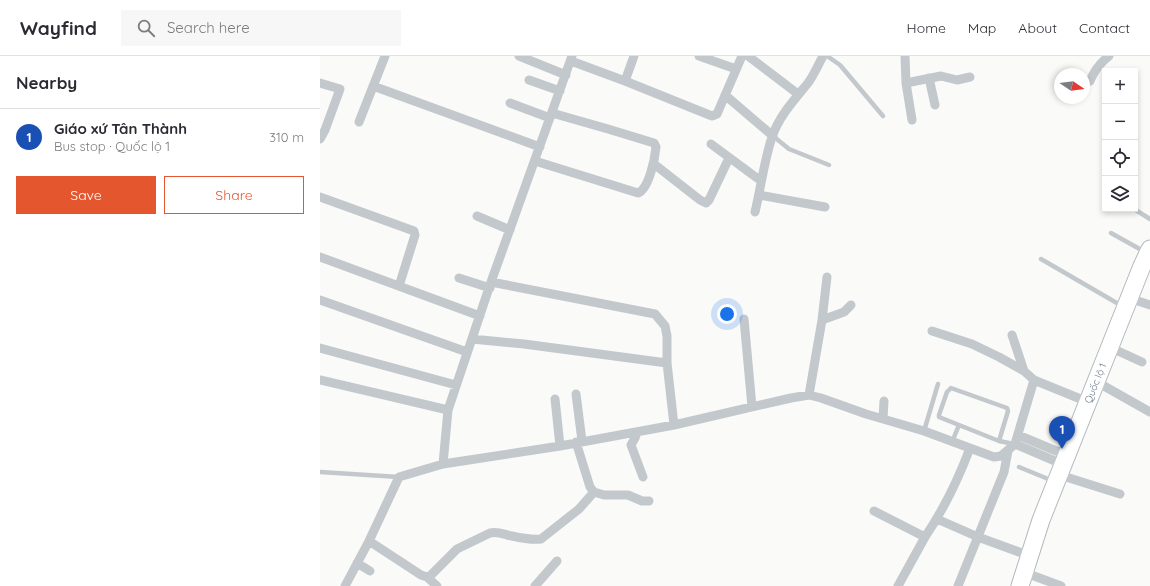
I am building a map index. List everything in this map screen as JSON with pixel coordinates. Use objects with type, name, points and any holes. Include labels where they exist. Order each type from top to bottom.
[{"type":"highway","name":"Quốc lộ 1","points":[[1028,583],[1030,556],[1041,520],[1088,402],[1138,305],[1149,252]]},
{"type":"highway","name":"Quốc lộ 1","points":[[1028,583],[1048,528],[1062,470],[1104,386],[1150,274]]},
{"type":"street","points":[[359,122],[385,56]]},
{"type":"street","points":[[519,56],[566,75]]},
{"type":"street","points":[[625,81],[634,56]]},
{"type":"street","points":[[699,56],[736,69]]},
{"type":"street","points":[[442,464],[448,410],[456,385],[572,58],[712,116],[717,114],[742,56]]},
{"type":"street","points":[[748,56],[798,94]]},
{"type":"street","points":[[755,212],[761,180],[773,136],[798,94],[809,82],[823,56]]},
{"type":"street","points":[[905,56],[906,83],[912,120]]},
{"type":"street","points":[[1090,81],[1095,70],[1108,56]]},
{"type":"street","points":[[906,83],[941,76],[960,80],[970,77]]},
{"type":"street","points":[[929,78],[935,105]]},
{"type":"street","points":[[529,80],[560,91]]},
{"type":"street","points":[[320,83],[340,89],[325,130],[320,139],[320,143]]},
{"type":"street","points":[[373,86],[540,147]]},
{"type":"street","points":[[725,95],[773,136]]},
{"type":"street","points":[[510,103],[551,116],[608,128],[654,143],[656,148],[654,164],[644,189],[638,193],[534,162]]},
{"type":"street","points":[[711,144],[756,178],[761,180]]},
{"type":"street","points":[[654,164],[700,200],[706,203],[709,200],[730,158]]},
{"type":"street","points":[[759,195],[825,207]]},
{"type":"street","points":[[320,197],[414,231],[415,235],[399,286]]},
{"type":"street","points":[[477,216],[510,230]]},
{"type":"street","points":[[320,257],[480,316]]},
{"type":"street","points":[[459,278],[655,314],[665,326],[667,336],[667,363],[674,425]]},
{"type":"street","points":[[809,396],[822,320],[827,278]]},
{"type":"street","points":[[320,300],[467,352]]},
{"type":"street","points":[[822,320],[844,312],[851,305]]},
{"type":"street","points":[[744,319],[752,407]]},
{"type":"street","points":[[932,330],[972,344],[1024,371],[1034,380],[1088,402]]},
{"type":"street","points":[[1012,335],[1024,371]]},
{"type":"street","points":[[472,339],[524,344],[667,363]]},
{"type":"street","points":[[320,348],[456,385]]},
{"type":"street","points":[[1118,351],[1142,362]]},
{"type":"street","points":[[320,380],[448,410]]},
{"type":"street","points":[[345,586],[369,541],[399,477],[442,464],[560,446],[637,432],[809,396],[821,398],[994,457],[1001,456],[1008,451],[1017,440],[1034,380]]},
{"type":"street","points":[[1104,386],[1150,412]]},
{"type":"street","points":[[576,394],[579,442],[590,487],[594,492],[604,495],[628,495],[642,501],[649,500]]},
{"type":"street","points":[[555,399],[560,446]]},
{"type":"street","points":[[883,419],[884,401]]},
{"type":"street","points":[[637,432],[636,438],[631,445],[643,477]]},
{"type":"street","points":[[1017,440],[1062,470],[1120,494]]},
{"type":"street","points":[[898,586],[956,483],[970,448]]},
{"type":"street","points":[[958,586],[1004,472],[1008,451]]},
{"type":"street","points":[[427,577],[433,575],[457,549],[490,533],[496,532],[513,536],[541,539],[579,509],[594,492]]},
{"type":"street","points":[[874,511],[925,537]]},
{"type":"street","points":[[937,519],[978,537],[1030,556]]},
{"type":"street","points":[[369,541],[421,575],[427,577],[437,586]]},
{"type":"street","points":[[539,584],[557,561]]},
{"type":"street","points":[[357,562],[370,571]]},
{"type":"street","points":[[1028,583],[1061,586]]},
{"type":"lane","points":[[827,56],[840,65],[884,116]]},
{"type":"lane","points":[[773,136],[789,149],[829,165]]},
{"type":"lane","points":[[1138,212],[1150,219]]},
{"type":"lane","points":[[1112,233],[1149,252]]},
{"type":"lane","points":[[1041,258],[1138,305]]},
{"type":"lane","points":[[924,432],[938,384]]},
{"type":"lane","points":[[999,441],[1008,411],[1007,408],[951,388],[947,392],[939,417],[999,441],[1017,440]]},
{"type":"lane","points":[[952,442],[959,425]]},
{"type":"lane","points":[[1019,467],[1062,470]]},
{"type":"lane","points":[[320,472],[399,477]]},
{"type":"place","name":"Giáo xứ Tân Thành","points":[[1062,449]]}]
